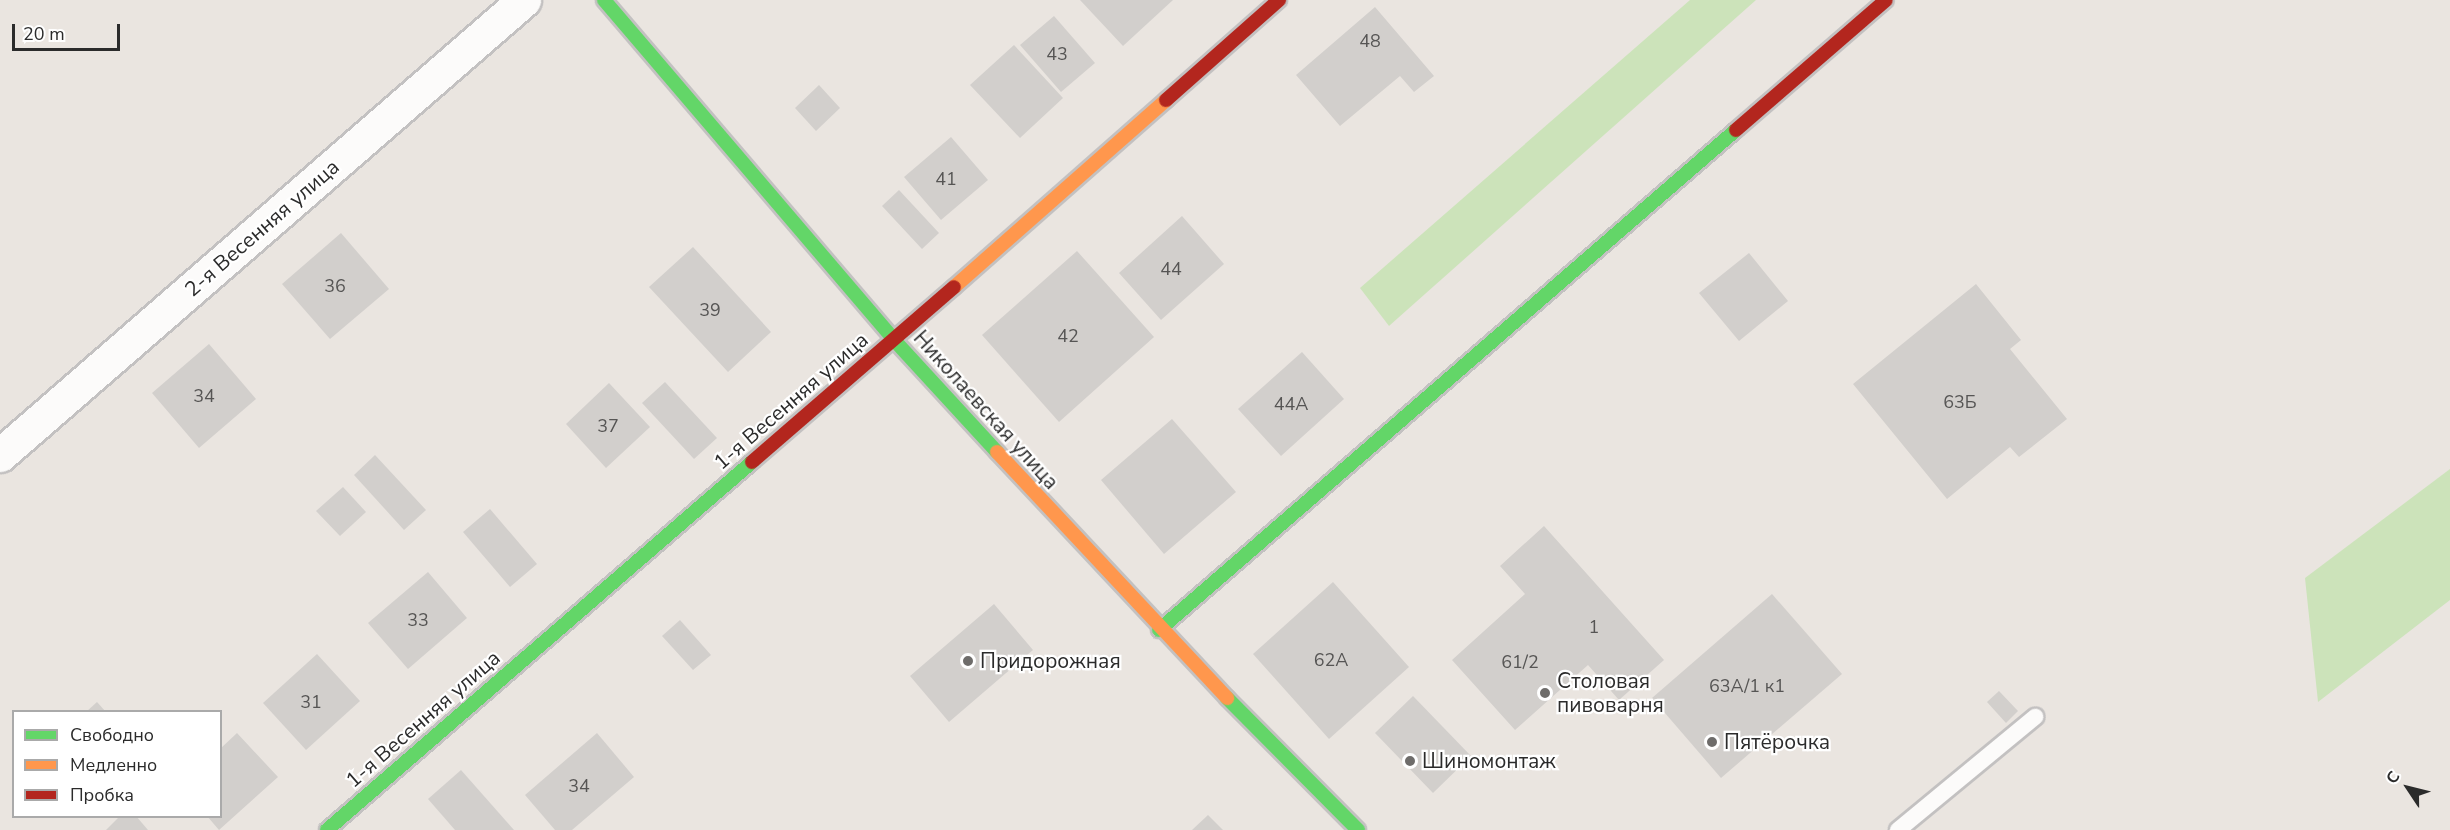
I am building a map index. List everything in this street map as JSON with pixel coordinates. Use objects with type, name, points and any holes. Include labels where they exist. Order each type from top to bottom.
[{"type":"street","name":"2-я Весенняя улица","points":[[0,455],[524,0]]},
{"type":"street","name":"Николаевская улица","points":[[603,0],[894,340],[1159,630],[1358,830]]},
{"type":"street","name":"1-я Весенняя улица","points":[[327,830],[894,340],[1279,0]]},
{"type":"street","points":[[1159,630],[1886,0]]},
{"type":"lane","points":[[1898,830],[2035,717]]},
{"type":"green space","points":[[1690,0],[1756,0],[1389,326],[1360,288]]},
{"type":"green space","points":[[2450,469],[2450,600],[2318,702],[2305,578]]},
{"type":"building","points":[[1080,0],[1173,0],[1123,46]]},
{"type":"building","points":[[1375,7],[1434,76],[1414,92],[1400,76],[1340,126],[1296,75]]},
{"type":"building","points":[[1054,16],[1095,63],[1061,92],[1020,45]]},
{"type":"building","points":[[1014,45],[1063,98],[1020,138],[970,85]]},
{"type":"building","points":[[819,85],[840,108],[816,131],[795,108]]},
{"type":"building","points":[[951,137],[988,180],[941,220],[904,177]]},
{"type":"building","points":[[899,190],[939,233],[922,249],[882,206]]},
{"type":"building","points":[[1182,216],[1224,264],[1161,320],[1119,273]]},
{"type":"building","points":[[341,233],[389,289],[330,339],[282,284]]},
{"type":"building","points":[[693,247],[771,332],[728,372],[649,287]]},
{"type":"building","points":[[1077,251],[1154,337],[1059,422],[982,335]]},
{"type":"building","points":[[1749,253],[1788,301],[1739,341],[1699,293]]},
{"type":"building","points":[[1976,284],[2021,340],[2010,349],[2067,419],[2019,457],[2010,447],[1947,499],[1853,384]]},
{"type":"building","points":[[209,344],[256,399],[199,448],[152,393]]},
{"type":"building","points":[[1302,352],[1344,399],[1281,456],[1238,409]]},
{"type":"building","points":[[665,382],[717,438],[694,459],[642,403]]},
{"type":"building","points":[[609,383],[650,427],[606,468],[566,424]]},
{"type":"building","points":[[1172,419],[1236,492],[1164,554],[1101,480]]},
{"type":"building","points":[[375,455],[426,510],[404,530],[354,475]]},
{"type":"building","points":[[343,487],[366,512],[340,536],[316,511]]},
{"type":"building","points":[[490,509],[537,564],[510,587],[463,532]]},
{"type":"building","points":[[1544,526],[1664,660],[1619,700],[1588,665],[1515,730],[1452,660],[1525,594],[1500,566]]},
{"type":"building","points":[[428,572],[467,618],[408,669],[368,623]]},
{"type":"building","points":[[1333,582],[1409,667],[1329,739],[1253,654]]},
{"type":"building","points":[[1772,594],[1842,674],[1721,778],[1652,698]]},
{"type":"building","points":[[994,604],[1033,650],[949,722],[910,676]]},
{"type":"building","points":[[680,620],[711,655],[693,670],[662,636]]},
{"type":"building","points":[[317,654],[360,701],[306,750],[263,703]]},
{"type":"building","points":[[1999,691],[2018,711],[2006,723],[1987,702]]},
{"type":"building","points":[[1413,696],[1471,756],[1433,793],[1375,733]]},
{"type":"building","points":[[97,702],[104,710],[88,710]]},
{"type":"building","points":[[237,733],[278,777],[219,830],[209,818],[222,818],[222,747]]},
{"type":"building","points":[[597,733],[634,777],[572,830],[555,830],[525,795]]},
{"type":"building","points":[[461,770],[514,830],[455,830],[428,799]]},
{"type":"building","points":[[1208,815],[1223,830],[1192,830]]},
{"type":"building","points":[[118,818],[138,818],[148,830],[106,830]]},
{"type":"traffic: fast","points":[[604,0],[894,340],[997,452]]},
{"type":"traffic: fast","points":[[1159,630],[1736,130]]},
{"type":"traffic: fast","points":[[327,830],[752,462]]},
{"type":"traffic: fast","points":[[1227,698],[1358,830]]},
{"type":"traffic: slow","points":[[954,287],[1166,100]]},
{"type":"traffic: slow","points":[[997,452],[1227,698]]},
{"type":"traffic: jam","points":[[1166,100],[1279,0]]},
{"type":"traffic: jam","points":[[1736,130],[1886,0]]},
{"type":"traffic: jam","points":[[752,462],[954,287]]},
{"type":"place","name":"Придорожная","points":[[968,661]]},
{"type":"place","name":"Столовая пивоварня","points":[[1545,693]]},
{"type":"place","name":"Пятёрочка","points":[[1712,742]]},
{"type":"place","name":"Шиномонтаж","points":[[1410,761]]}]
